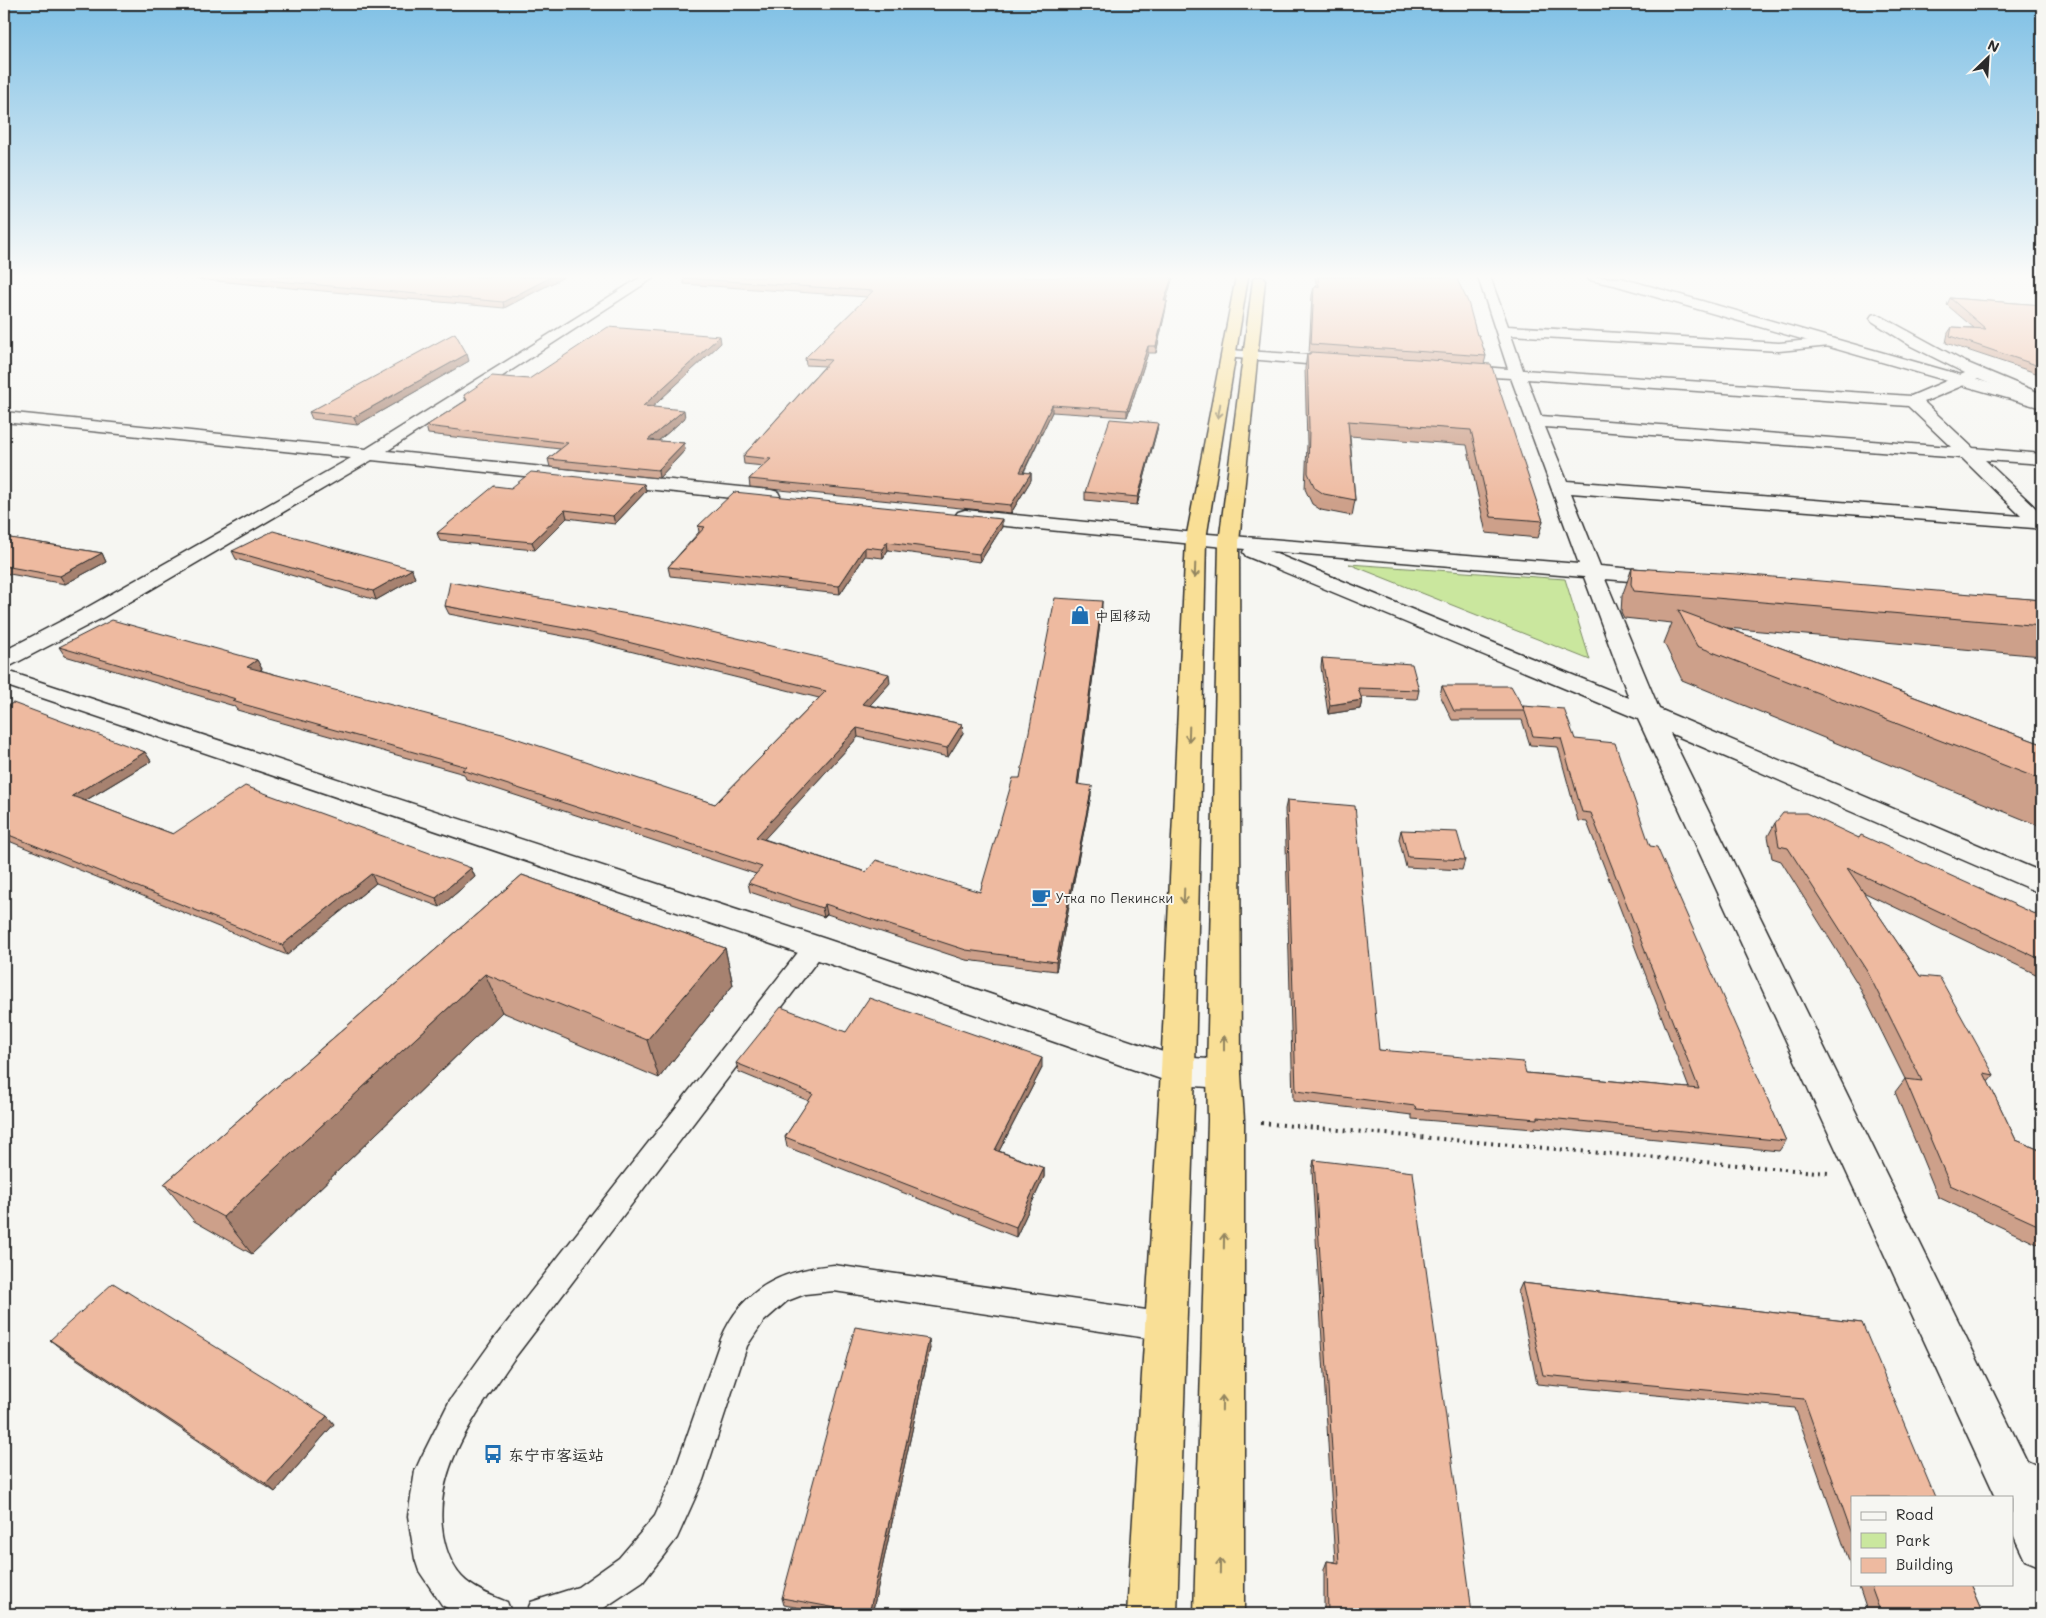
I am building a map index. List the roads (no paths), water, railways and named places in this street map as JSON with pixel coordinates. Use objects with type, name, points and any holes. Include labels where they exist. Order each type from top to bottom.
[{"type":"highway","points":[[1152,1614],[1178,1071],[1196,539],[1239,355]]},
{"type":"highway","points":[[1219,1614],[1226,1120],[1224,1074],[1229,542],[1239,355]]},
{"type":"street","points":[[4,660],[96,612],[367,456],[530,353]]},
{"type":"street","points":[[1510,353],[1559,486],[1648,714],[2042,1543]]},
{"type":"street","points":[[1872,353],[1970,377],[2042,399]]},
{"type":"street","points":[[1930,353],[1970,377],[2042,403]]},
{"type":"street","points":[[1239,355],[1359,363]]},
{"type":"street","points":[[1438,369],[1913,401],[1970,377]]},
{"type":"street","points":[[1913,401],[2041,524]]},
{"type":"street","points":[[4,417],[367,456],[791,498]]},
{"type":"street","points":[[1535,421],[2042,459]]},
{"type":"street","points":[[1559,486],[2041,524]]},
{"type":"street","points":[[949,514],[1229,542],[1690,580]]},
{"type":"street","points":[[1229,542],[1648,714],[2042,884]]},
{"type":"street","points":[[4,677],[815,947],[1178,1071],[1224,1074]]},
{"type":"lane","points":[[496,1614],[490,1614],[454,1593],[431,1559],[424,1516],[431,1470],[461,1411],[504,1350],[815,947]]},
{"type":"lane","points":[[543,1614],[586,1602],[631,1570],[666,1527],[687,1480],[735,1338],[753,1312],[777,1292],[805,1281],[834,1278],[1167,1327]]},
{"type":"lane","points":[[2006,1467],[2042,1485]]},
{"type":"place","name":"中国移动","points":[[1080,615]]},
{"type":"place","name":"Утка по Пекински","points":[[1041,897]]},
{"type":"place","name":"东宁市客运站","points":[[493,1454]]}]
